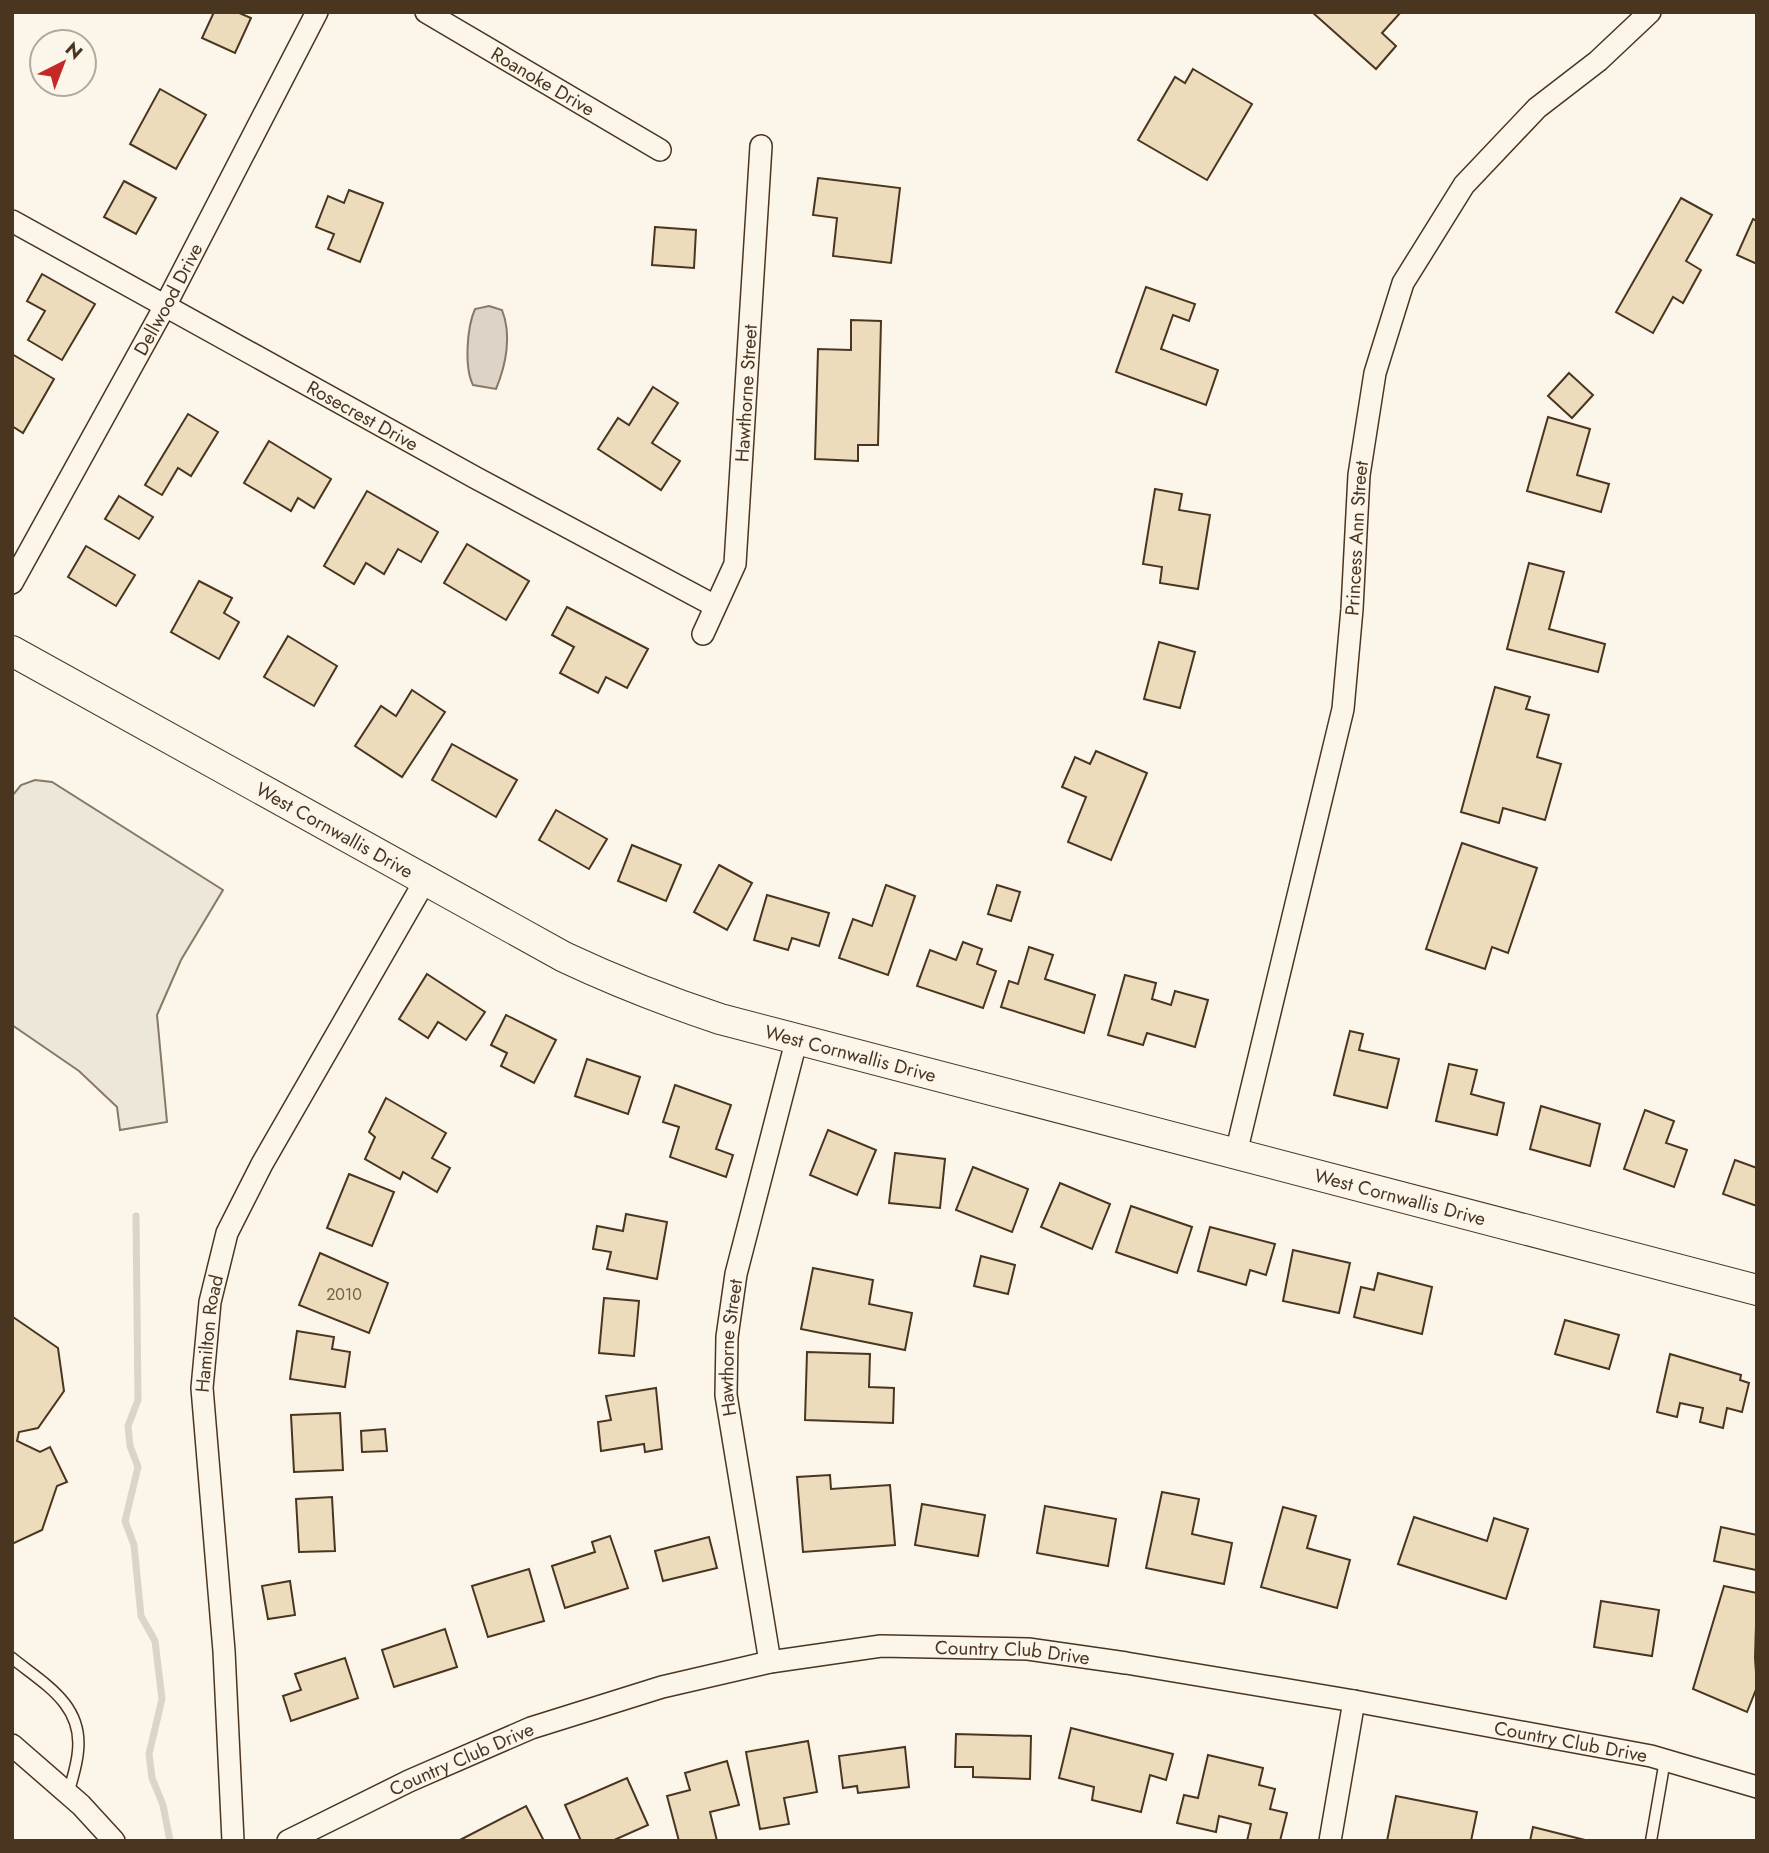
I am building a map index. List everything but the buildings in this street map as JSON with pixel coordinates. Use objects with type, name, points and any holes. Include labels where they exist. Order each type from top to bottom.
[{"type":"street","name":"Dellwood Drive","points":[[12,583],[165,306],[317,12]]},
{"type":"street","name":"Roanoke Drive","points":[[426,12],[660,150]]},
{"type":"street","name":"Princess Ann Street","points":[[1236,1153],[1343,709],[1352,609],[1359,475],[1375,373],[1404,283],[1464,185],[1536,108],[1598,61],[1650,12]]},
{"type":"street","name":"Hawthorne Street","points":[[703,634],[735,564],[761,146]]},
{"type":"street","name":"Rosecrest Drive","points":[[12,221],[475,478],[715,606]]},
{"type":"street","name":"West Cornwallis Drive","points":[[12,650],[564,957],[611,979],[720,1019],[1757,1290]]},
{"type":"street","name":"Hamilton Road","points":[[233,1841],[224,1651],[202,1388],[210,1302],[228,1233],[262,1164],[426,879]]},
{"type":"street","name":"Hawthorne Street","points":[[770,1662],[726,1395],[727,1337],[736,1274],[797,1038]]},
{"type":"street","name":"Country Club Drive","points":[[288,1841],[409,1781],[531,1728],[662,1687],[770,1662],[881,1646],[1028,1649],[1354,1701],[1665,1760],[1757,1787]]},
{"type":"street","points":[[1330,1841],[1354,1701]]},
{"type":"street","points":[[12,1745],[68,1794],[114,1841]]},
{"type":"lane","points":[[12,1658],[60,1696],[76,1718],[79,1750],[68,1794]]},
{"type":"lane","points":[[1651,1841],[1665,1760]]},
{"type":"shaded area","points":[[489,306],[502,310],[507,330],[505,360],[496,389],[473,385],[468,368],[468,336],[472,317],[475,309]]},
{"type":"shaded area","points":[[35,780],[52,782],[223,890],[181,960],[157,1015],[167,1122],[120,1130],[117,1107],[79,1071],[12,1025],[12,796],[21,785]]},
{"type":"waterway","points":[[136,1216],[138,1400],[128,1426],[130,1446],[138,1467],[125,1521],[134,1545],[141,1616],[155,1641],[162,1699],[149,1754],[152,1778],[163,1805],[170,1841]]}]
